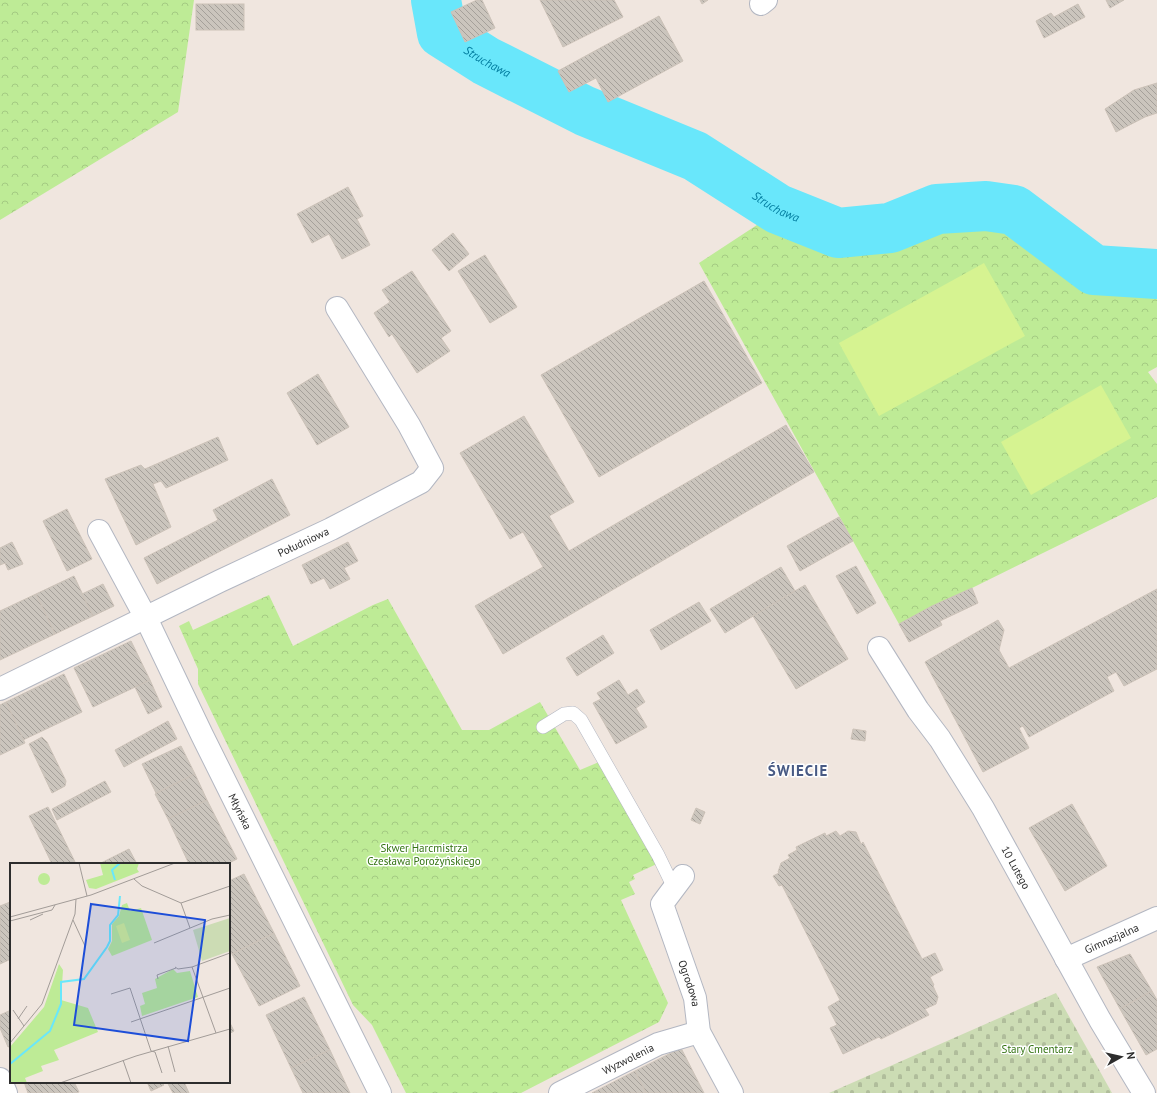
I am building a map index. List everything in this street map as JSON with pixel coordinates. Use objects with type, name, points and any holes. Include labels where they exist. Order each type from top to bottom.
[{"type":"street","name":"Południowa","points":[[0,688],[332,529],[421,482],[432,468],[409,426],[337,308]]},
{"type":"street","name":"Młyńska","points":[[99,531],[146,618],[202,735],[380,1093]]},
{"type":"street","name":"10 Lutego","points":[[879,648],[918,710],[940,739],[983,808],[1100,1020],[1144,1093]]},
{"type":"street","name":"Ogrodowa","points":[[679,882],[662,904],[695,998],[700,1032],[732,1093]]},
{"type":"street","name":"Gimnazjalna","points":[[1066,959],[1157,918]]},
{"type":"street","name":"Wyzwolenia","points":[[560,1093],[658,1044],[700,1032]]},
{"type":"street","points":[[0,1079],[6,1093]]},
{"type":"lane","points":[[544,727],[564,714],[573,713],[581,720],[658,855],[679,882]]},
{"type":"green space","points":[[0,0],[194,0],[178,112],[0,220]]},
{"type":"green space","points":[[760,223],[840,244],[997,226],[1088,282],[1157,289],[1157,367],[1148,372],[1157,384],[1157,497],[972,588],[932,606],[899,624],[699,263]]},
{"type":"green space","points":[[984,263],[1025,336],[879,416],[839,343]]},
{"type":"green space","points":[[1101,385],[1131,438],[1031,495],[1001,442]]},
{"type":"green space","name":"Skwer Harcmistrza Czesława Porożyńskiego","points":[[269,595],[293,646],[373,605],[388,599],[462,730],[489,730],[540,702],[580,770],[599,762],[661,862],[633,875],[635,879],[629,882],[635,894],[621,900],[668,1003],[659,1022],[521,1093],[406,1093],[372,1025],[353,1005],[198,684],[198,669],[179,626],[189,621],[193,630]]},
{"type":"green space","name":"Stary Cmentarz","points":[[1056,993],[1112,1093],[829,1093]]},
{"type":"building","points":[[477,0],[482,0],[495,28],[465,42],[451,12]]},
{"type":"building","points":[[540,0],[614,0],[623,17],[563,47]]},
{"type":"building","points":[[700,0],[708,0],[702,4]]},
{"type":"building","points":[[1106,0],[1124,0],[1110,8]]},
{"type":"building","points":[[196,4],[244,4],[244,30],[196,30]]},
{"type":"building","points":[[1078,4],[1085,17],[1044,38],[1036,21],[1051,13],[1054,17]]},
{"type":"building","points":[[659,16],[683,61],[608,102],[596,78],[569,92],[558,71]]},
{"type":"building","points":[[1157,83],[1157,113],[1145,117],[1116,132],[1105,109],[1134,90]]},
{"type":"building","points":[[348,187],[363,216],[357,219],[370,245],[342,259],[329,234],[312,243],[297,214]]},
{"type":"building","points":[[453,233],[469,254],[449,271],[432,250]]},
{"type":"building","points":[[485,255],[517,307],[490,323],[458,271]]},
{"type":"building","points":[[412,271],[451,331],[441,338],[450,351],[417,373],[392,334],[389,337],[374,313],[390,302],[382,290]]},
{"type":"building","points":[[704,281],[762,383],[599,477],[541,375]]},
{"type":"building","points":[[318,374],[349,427],[317,445],[287,393]]},
{"type":"building","points":[[524,416],[574,502],[549,516],[569,551],[786,425],[814,472],[503,654],[475,606],[543,567],[523,532],[510,539],[460,453]]},
{"type":"building","points":[[218,437],[228,460],[166,488],[161,481],[153,484],[171,527],[136,545],[105,479],[141,465],[145,469]]},
{"type":"building","points":[[272,479],[290,515],[157,584],[144,558],[218,520],[213,510]]},
{"type":"building","points":[[67,509],[92,559],[67,571],[43,521]]},
{"type":"building","points":[[839,517],[853,541],[800,571],[787,546]]},
{"type":"building","points":[[12,542],[23,564],[8,570],[5,563],[0,565],[0,548]]},
{"type":"building","points":[[348,542],[358,561],[344,568],[350,579],[330,589],[324,578],[311,584],[302,565]]},
{"type":"building","points":[[856,566],[876,603],[857,614],[836,576]]},
{"type":"building","points":[[781,567],[795,591],[725,633],[710,609]]},
{"type":"building","points":[[74,576],[93,616],[55,634],[36,594]]},
{"type":"building","points":[[103,584],[114,606],[93,616],[82,594]]},
{"type":"building","points":[[805,585],[848,659],[796,689],[753,616]]},
{"type":"building","points":[[972,588],[978,603],[940,621],[942,625],[909,642],[899,624],[932,606]]},
{"type":"building","points":[[1157,589],[1157,669],[1124,686],[1116,672],[1107,677],[1114,691],[1029,737],[1023,726],[1019,728],[1029,748],[983,772],[925,662],[998,620],[1004,630],[999,650],[1009,668]]},
{"type":"building","points":[[36,594],[55,634],[0,660],[0,611]]},
{"type":"building","points":[[699,602],[711,621],[661,650],[650,630]]},
{"type":"building","points":[[603,635],[614,653],[577,676],[566,658]]},
{"type":"building","points":[[131,641],[150,680],[93,707],[74,668]]},
{"type":"building","points":[[64,674],[82,712],[23,740],[6,702]]},
{"type":"building","points":[[150,680],[162,707],[148,714],[135,687]]},
{"type":"building","points":[[619,680],[628,695],[637,689],[645,702],[636,708],[647,727],[616,744],[593,703],[601,699],[597,693]]},
{"type":"building","points":[[6,702],[25,743],[0,755],[0,705]]},
{"type":"building","points":[[168,721],[177,739],[124,767],[115,750]]},
{"type":"building","points":[[853,729],[866,731],[865,741],[851,739]]},
{"type":"building","points":[[42,737],[47,742],[66,781],[65,786],[52,793],[29,744]]},
{"type":"building","points":[[181,746],[195,774],[156,793],[142,764]]},
{"type":"building","points":[[195,774],[207,800],[168,819],[155,794]]},
{"type":"building","points":[[105,781],[111,792],[57,820],[52,809]]},
{"type":"building","points":[[207,800],[237,859],[229,863],[189,863],[168,819]]},
{"type":"building","points":[[1072,804],[1107,866],[1065,891],[1029,828]]},
{"type":"building","points":[[48,807],[76,863],[52,863],[29,816]]},
{"type":"building","points":[[696,808],[705,812],[700,824],[691,820]]},
{"type":"building","points":[[836,831],[840,836],[848,831],[856,832],[861,844],[863,842],[922,959],[935,953],[943,970],[930,977],[938,997],[936,1004],[925,1009],[929,1015],[881,1039],[879,1037],[843,1054],[830,1028],[837,1025],[828,1007],[840,1000],[782,885],[779,886],[773,876],[779,873],[781,863],[790,858],[788,855],[797,850],[796,847],[825,833],[826,836]]},
{"type":"building","points":[[129,849],[136,863],[101,863]]},
{"type":"building","points":[[244,874],[274,933],[232,954],[230,949],[230,881]]},
{"type":"building","points":[[10,902],[10,959],[0,964],[0,906]]},
{"type":"building","points":[[274,933],[300,986],[259,1006],[232,954]]},
{"type":"building","points":[[1130,954],[1152,991],[1120,1009],[1097,967]]},
{"type":"building","points":[[1152,991],[1157,1000],[1157,1049],[1146,1055],[1120,1009]]},
{"type":"building","points":[[304,997],[330,1050],[291,1068],[266,1015]]},
{"type":"building","points":[[10,1010],[10,1046],[8,1047],[0,1028],[0,1015]]},
{"type":"building","points":[[230,1023],[234,1031],[230,1033]]},
{"type":"building","points":[[681,1048],[704,1093],[646,1093],[635,1071]]},
{"type":"building","points":[[330,1050],[350,1093],[303,1093],[291,1068]]},
{"type":"building","points":[[635,1071],[646,1093],[592,1093]]},
{"type":"building","points":[[24,1083],[74,1083],[79,1092],[75,1093],[28,1093]]},
{"type":"building","points":[[147,1083],[165,1083],[163,1084],[164,1085],[151,1091]]},
{"type":"building","points":[[168,1083],[184,1083],[189,1093],[173,1093]]},
{"type":"waterway","name":"Struchawa","points":[[436,0],[442,33],[486,61],[585,111],[695,156],[778,209],[838,233],[890,228],[937,209],[986,206],[1014,210],[1094,270],[1157,274]]},
{"type":"district","name":"ŚWIECIE","points":[[798,770]]}]
